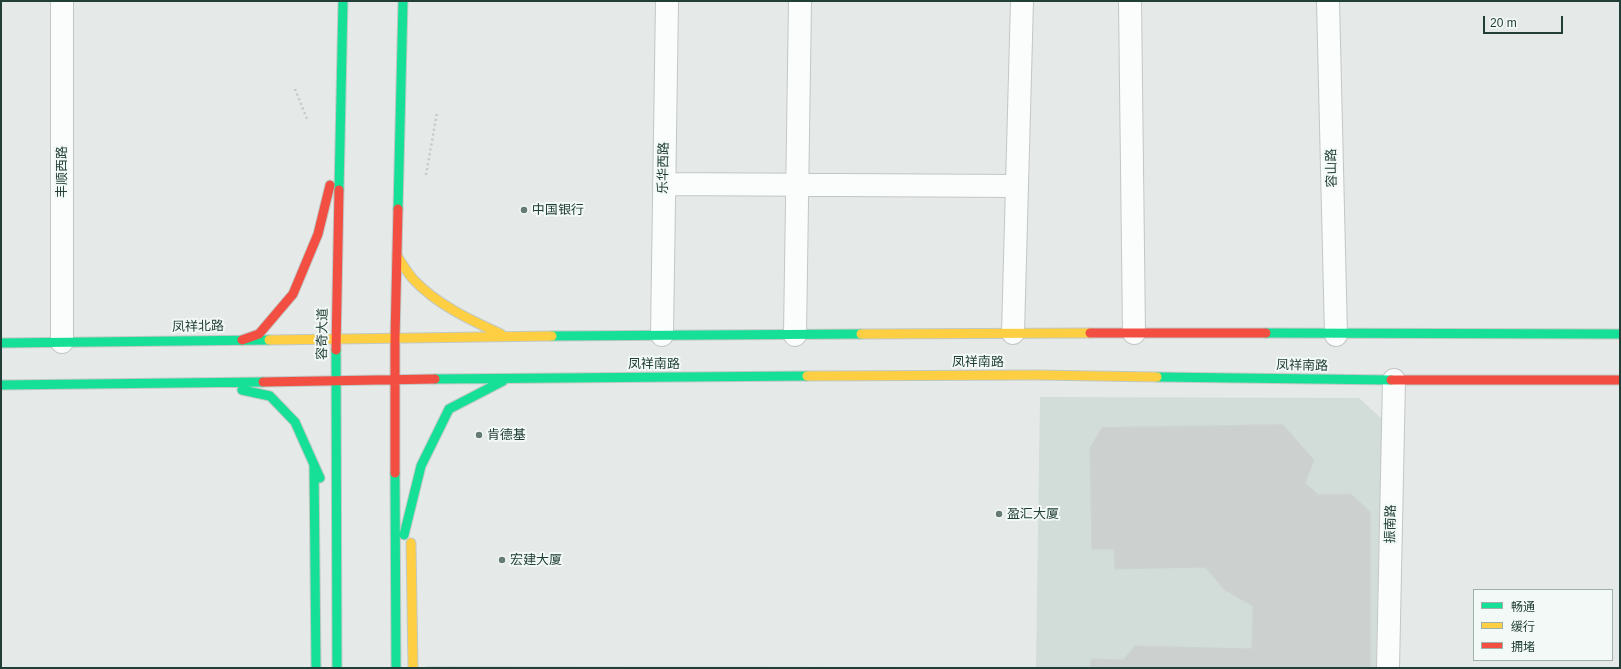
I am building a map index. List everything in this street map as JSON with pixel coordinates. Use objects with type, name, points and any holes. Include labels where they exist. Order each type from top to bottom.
[{"type":"street","name":"丰顺西路","points":[[62,1],[62,342]]},
{"type":"street","name":"容奇大道","points":[[337,668],[336,339],[343,1]]},
{"type":"street","points":[[396,668],[395,338],[403,1]]},
{"type":"street","name":"乐华西路","points":[[662,335],[667,1]]},
{"type":"street","points":[[795,335],[800,1]]},
{"type":"street","points":[[1013,333],[1022,1]]},
{"type":"street","points":[[1130,1],[1134,333]]},
{"type":"street","name":"容山路","points":[[1328,1],[1336,334]]},
{"type":"street","points":[[242,340],[259,334],[293,294],[318,234],[340,143]]},
{"type":"street","points":[[664,184],[1017,186]]},
{"type":"street","points":[[397,256],[412,278],[442,303],[473,322],[507,337]]},
{"type":"street","points":[[395,338],[1013,333],[1620,334]]},
{"type":"street","name":"凤祥北路","points":[[1,343],[395,338]]},
{"type":"street","name":"凤祥南路","points":[[336,382],[507,379],[1037,375],[1394,380],[1620,380]]},
{"type":"street","points":[[396,569],[421,466],[449,409],[507,379]]},
{"type":"street","name":"振南路","points":[[1388,668],[1394,380]]},
{"type":"street","points":[[1,385],[336,382]]},
{"type":"street","points":[[208,383],[270,396],[295,422],[336,515]]},
{"type":"street","points":[[314,465],[316,668]]},
{"type":"street","points":[[410,511],[413,668]]},
{"type":"path","points":[[295,89],[306,119]]},
{"type":"path","points":[[426,175],[437,113]]},
{"type":"shaded area","points":[[1040,397],[1359,398],[1382,419],[1376,668],[1036,668]]},
{"type":"shaded area","points":[[426,666],[935,667],[935,668],[426,668]]},
{"type":"building","points":[[1283,425],[1314,460],[1305,483],[1318,495],[1351,494],[1370,512],[1370,668],[1090,668],[1091,659],[1123,660],[1135,646],[1252,649],[1253,606],[1225,590],[1205,567],[1115,569],[1114,549],[1092,549],[1090,448],[1102,428]]},
{"type":"traffic: fast","points":[[339,190],[343,1]]},
{"type":"traffic: fast","points":[[398,209],[403,1]]},
{"type":"traffic: fast","points":[[1266,333],[1620,334]]},
{"type":"traffic: fast","points":[[552,336],[861,334]]},
{"type":"traffic: fast","points":[[1,343],[269,340]]},
{"type":"traffic: fast","points":[[336,350],[337,668]]},
{"type":"traffic: fast","points":[[435,379],[807,376]]},
{"type":"traffic: fast","points":[[1157,377],[1391,380]]},
{"type":"traffic: fast","points":[[404,535],[421,466],[449,409],[503,381]]},
{"type":"traffic: fast","points":[[1,385],[263,382]]},
{"type":"traffic: fast","points":[[242,390],[270,396],[295,422],[320,478]]},
{"type":"traffic: fast","points":[[314,465],[316,668]]},
{"type":"traffic: fast","points":[[395,473],[396,668]]},
{"type":"traffic: slow","points":[[397,256],[413,279],[432,296],[454,311],[501,334]]},
{"type":"traffic: slow","points":[[861,334],[1090,333]]},
{"type":"traffic: slow","points":[[269,340],[552,336]]},
{"type":"traffic: slow","points":[[807,376],[1037,375],[1157,377]]},
{"type":"traffic: slow","points":[[411,543],[413,668]]},
{"type":"traffic: jam","points":[[242,340],[259,334],[293,294],[318,234],[330,185]]},
{"type":"traffic: jam","points":[[336,350],[339,190]]},
{"type":"traffic: jam","points":[[395,473],[395,338],[398,209]]},
{"type":"traffic: jam","points":[[1090,333],[1266,333]]},
{"type":"traffic: jam","points":[[263,382],[435,379]]},
{"type":"traffic: jam","points":[[1391,380],[1620,380]]},
{"type":"place","name":"中国银行","points":[[524,210]]},
{"type":"place","name":"肯德基","points":[[479,435]]},
{"type":"place","name":"盈汇大厦","points":[[999,514]]},
{"type":"place","name":"宏建大厦","points":[[502,560]]}]
